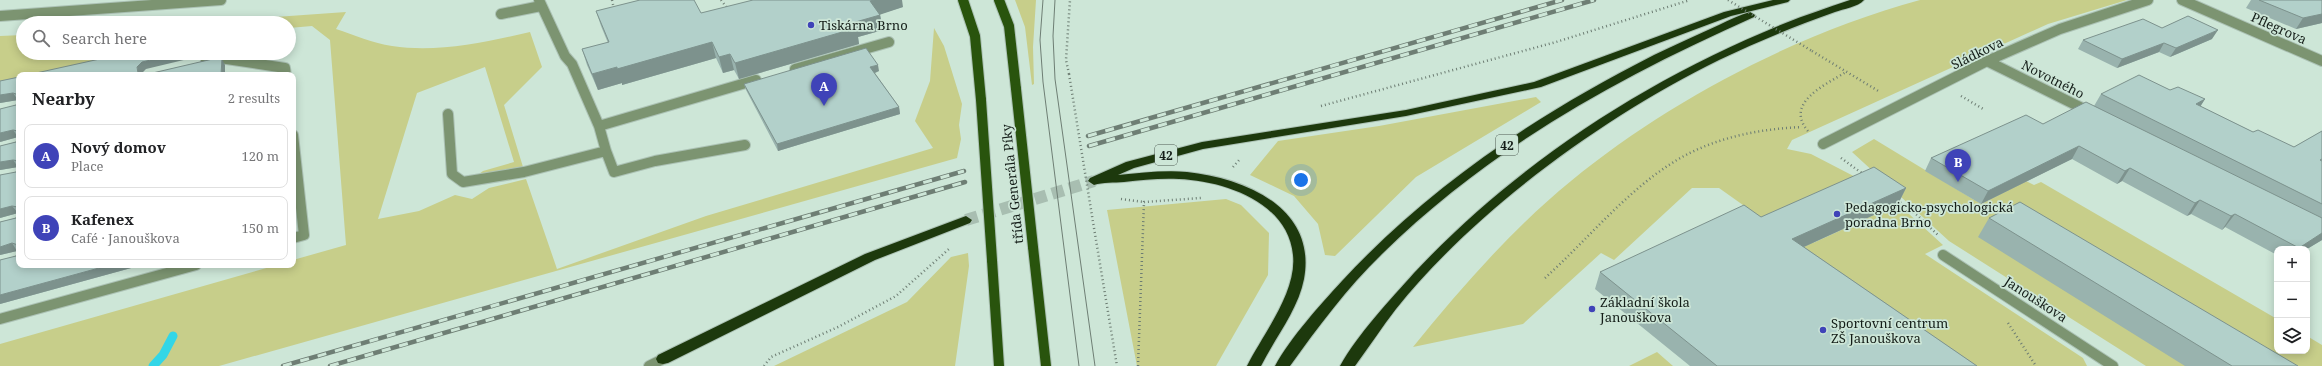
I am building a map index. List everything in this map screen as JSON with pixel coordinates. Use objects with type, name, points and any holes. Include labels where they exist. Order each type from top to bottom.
[{"type":"highway","name":"42","points":[[1254,366],[1294,287],[1300,257],[1295,233],[1287,220],[1257,195],[1221,183],[1188,176],[1094,181],[1130,165],[1161,156],[1242,138],[1406,113],[1506,92],[1573,72],[1657,39],[1728,14],[1785,0]]},
{"type":"highway","name":"42","points":[[1282,366],[1336,295],[1400,229],[1454,182],[1549,117],[1605,85],[1716,29],[1789,0]]},
{"type":"highway","points":[[1348,366],[1386,313],[1437,257],[1492,205],[1580,138],[1639,100],[1701,66],[1753,41],[1859,0]]},
{"type":"highway","points":[[666,362],[870,257],[966,220]]},
{"type":"main road","name":"třída Generála Píky","points":[[963,0],[969,12],[975,34],[981,100],[999,366]]},
{"type":"main road","name":"třída Generála Píky","points":[[999,0],[1009,26],[1046,366]]},
{"type":"street","points":[[0,16],[221,0]]},
{"type":"street","name":"Sládkova","points":[[1823,144],[1987,61],[2060,29],[2148,0]]},
{"type":"street","name":"Pflegrova","points":[[2182,0],[2322,61]]},
{"type":"street","points":[[500,14],[540,3],[565,56],[572,64],[599,126],[614,172],[655,161],[744,144]]},
{"type":"street","points":[[782,73],[889,42]]},
{"type":"street","points":[[198,63],[211,60]]},
{"type":"street","points":[[233,60],[285,68],[286,72]]},
{"type":"street","name":"Novotného","points":[[1987,61],[2101,118]]},
{"type":"street","points":[[599,126],[767,77]]},
{"type":"street","points":[[448,114],[452,174],[464,182],[524,172],[606,151]]},
{"type":"street","points":[[296,184],[304,235],[296,237]]},
{"type":"street","name":"Janouškova","points":[[1943,255],[2113,366]]},
{"type":"street","points":[[0,319],[185,268]]},
{"type":"street","points":[[649,366],[666,362]]},
{"type":"path","points":[[612,0],[615,15]]},
{"type":"path","points":[[720,0],[732,15]]},
{"type":"path","points":[[1070,0],[1066,60],[1117,366]]},
{"type":"path","points":[[1314,108],[1548,44],[1690,0]]},
{"type":"path","points":[[1728,0],[1867,84]]},
{"type":"path","points":[[721,11],[735,9]]},
{"type":"path","points":[[1846,72],[1804,102],[1798,113],[1802,127],[1868,178]]},
{"type":"path","points":[[1964,98],[1985,110]]},
{"type":"path","points":[[1545,278],[1635,192],[1665,168],[1701,149],[1743,133],[1764,128],[1802,127]]},
{"type":"path","points":[[1119,199],[1144,202],[1210,197],[1246,151],[1242,138]]},
{"type":"path","points":[[1893,196],[1917,215]]},
{"type":"path","points":[[1138,366],[1144,202]]},
{"type":"path","points":[[764,366],[771,357],[838,327],[896,296],[912,284],[942,253],[955,245]]},
{"type":"green space","points":[[1015,0],[1036,0],[1033,47],[1034,84],[1032,85],[1025,27]]},
{"type":"green space","points":[[1920,0],[2127,0],[2048,24],[1792,140],[1787,149],[1811,154],[1867,183],[1813,243],[1898,204],[1943,245],[1925,254],[2083,358],[2087,366],[1970,366],[1719,188],[1692,188],[1614,260],[1601,253],[1523,324],[1413,347],[1488,260],[1549,199],[1609,152],[1649,124],[1692,97],[1736,73],[1782,51],[1828,31],[1874,14]]},
{"type":"green space","points":[[346,12],[336,29],[385,45],[409,48],[444,47],[479,43],[530,32],[542,67],[504,105],[523,167],[475,177],[483,171],[514,162],[485,67],[417,93],[378,219],[419,211],[455,195],[472,199],[489,188],[526,179],[557,269],[706,216],[933,148],[915,121],[930,81],[934,28],[944,46],[962,104],[959,125],[961,139],[957,158],[219,366],[0,366],[0,344],[266,268],[296,268],[296,259],[346,245],[330,40],[312,26],[296,27],[296,16],[289,16]]},
{"type":"green space","points":[[16,35],[16,60],[106,60],[52,72],[16,72],[16,80],[0,83],[0,36]]},
{"type":"green space","points":[[1536,97],[1541,102],[1416,177],[1335,256],[1325,255],[1318,224],[1294,196],[1250,175],[1278,141],[1379,126]]},
{"type":"green space","points":[[1874,139],[1981,204],[2026,181],[2034,185],[2041,182],[2274,317],[2274,354],[2310,354],[2310,338],[2322,345],[2322,366],[2146,366],[1949,241],[1852,152]]},
{"type":"green space","points":[[1226,199],[1241,205],[1269,233],[1268,275],[1216,366],[1137,366],[1107,210]]},
{"type":"green space","points":[[968,253],[969,266],[955,366],[774,366],[907,302],[951,257]]},
{"type":"green space","points":[[1657,352],[1673,366],[1629,366]]},
{"type":"building","points":[[640,0],[694,0],[701,13],[753,0],[874,0],[870,1],[880,15],[852,23],[856,28],[735,63],[730,54],[719,57],[712,42],[617,69],[617,67],[592,74],[582,49],[609,42],[596,11]]},
{"type":"building","points":[[2259,0],[2322,0],[2322,14],[2303,18]]},
{"type":"building","points":[[2188,16],[2218,30],[2176,48],[2164,43],[2122,59],[2083,40],[2143,19],[2162,28]]},
{"type":"building","points":[[866,48],[878,65],[870,67],[899,107],[777,144],[744,84]]},
{"type":"building","points":[[95,60],[150,60],[142,62],[137,67],[138,72],[41,72]]},
{"type":"building","points":[[208,60],[222,60],[221,72],[157,72]]},
{"type":"building","points":[[2139,75],[2170,90],[2178,87],[2205,99],[2196,104],[2253,132],[2258,130],[2294,147],[2322,131],[2322,159],[2320,160],[2322,161],[2322,204],[2101,94]]},
{"type":"building","points":[[16,78],[16,94],[0,95],[0,81]]},
{"type":"building","points":[[2086,102],[2322,218],[2322,233],[2302,246],[2295,246],[2235,214],[2231,216],[2200,200],[2195,203],[2130,168],[2125,171],[2079,146],[1988,191],[1931,158],[2026,115],[2043,124]]},
{"type":"building","points":[[16,105],[16,131],[0,133],[0,109]]},
{"type":"building","points":[[16,142],[16,160],[0,162],[0,146]]},
{"type":"building","points":[[1874,167],[1906,188],[1792,239],[1977,366],[1717,366],[1600,272],[1744,205],[1761,217]]},
{"type":"building","points":[[16,172],[16,207],[12,206],[0,209],[0,175]]},
{"type":"building","points":[[2020,202],[2274,352],[2274,354],[2278,354],[2298,366],[2232,366],[1989,218]]},
{"type":"building","points":[[16,218],[16,244],[12,243],[0,247],[0,222]]},
{"type":"building","points":[[16,256],[16,268],[99,268],[0,295],[0,260]]},
{"type":"waterway","points":[[153,366],[163,355],[173,336]]},
{"type":"tunnel","points":[[966,220],[1094,181]]},
{"type":"tram line","points":[[1043,0],[1040,40],[1043,82],[1079,366]]},
{"type":"tram line","points":[[1055,0],[1053,36],[1055,79],[1095,366]]},
{"type":"railway","points":[[1088,136],[1562,0]]},
{"type":"railway","points":[[1089,146],[1594,0]]},
{"type":"railway","points":[[283,366],[964,171]]},
{"type":"railway","points":[[330,366],[965,182]]},
{"type":"place","name":"Tiskárna Brno","points":[[811,25]]},
{"type":"place","name":"Nový domov","points":[[824,106]]},
{"type":"place","name":"Kafenex","points":[[1958,182]]},
{"type":"place","name":"Pedagogicko-psychologická poradna Brno","points":[[1837,214]]},
{"type":"place","name":"Základní škola Janouškova","points":[[1592,309]]},
{"type":"place","name":"Sportovní centrum ZŠ Janouškova","points":[[1823,330]]}]
